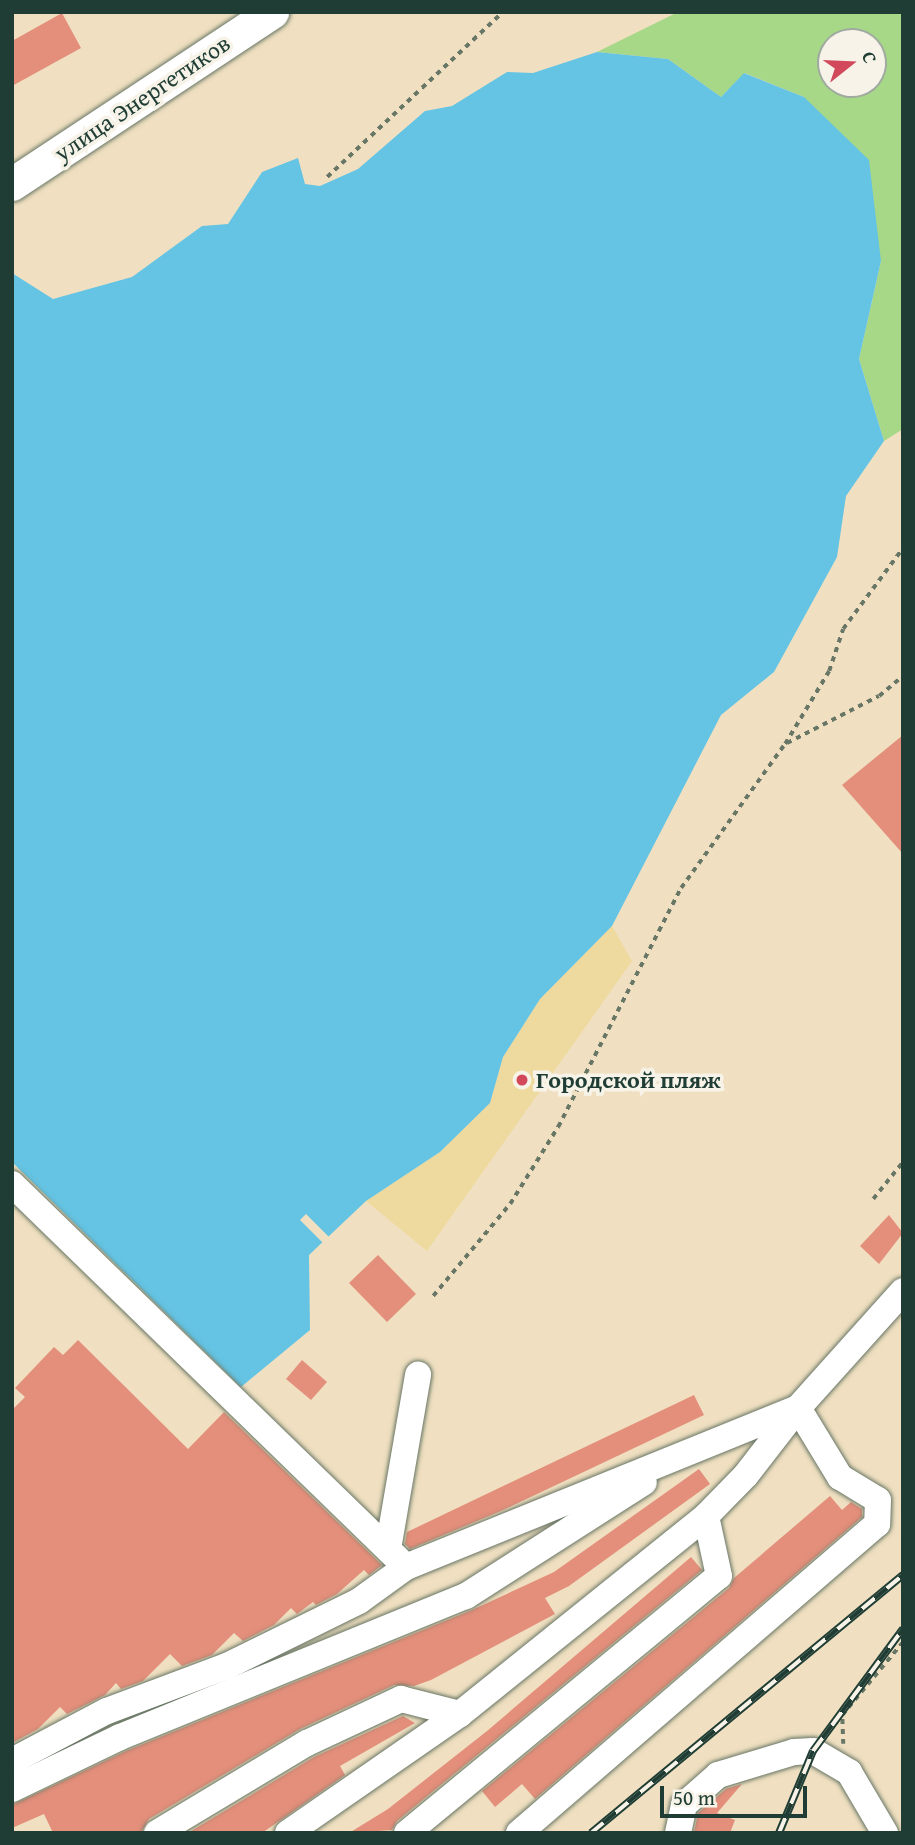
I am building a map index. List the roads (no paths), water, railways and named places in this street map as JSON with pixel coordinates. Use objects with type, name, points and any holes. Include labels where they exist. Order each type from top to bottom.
[{"type":"main road","name":"улица Энергетиков","points":[[12,184],[272,12]]},
{"type":"street","points":[[12,1184],[397,1558]]},
{"type":"street","points":[[288,1833],[460,1714],[706,1516],[746,1475],[798,1408],[903,1291]]},
{"type":"street","points":[[397,1558],[418,1375]]},
{"type":"street","points":[[12,1761],[107,1711],[227,1667],[359,1601],[397,1558],[669,1461],[798,1408]]},
{"type":"street","points":[[519,1833],[877,1524],[878,1500],[840,1477],[798,1408]]},
{"type":"street","points":[[12,1789],[120,1737],[466,1596],[638,1488],[669,1461]]},
{"type":"street","points":[[407,1833],[719,1576],[706,1516]]},
{"type":"street","points":[[158,1833],[307,1743],[401,1699],[460,1714]]},
{"type":"street","points":[[678,1833],[684,1805],[718,1775],[794,1752],[813,1751],[849,1772],[885,1833]]},
{"type":"water","points":[[597,52],[668,59],[721,97],[744,73],[804,97],[869,160],[881,261],[859,359],[884,441],[846,496],[837,557],[774,672],[721,715],[612,926],[540,999],[503,1057],[490,1103],[440,1152],[366,1201],[309,1255],[310,1330],[241,1387],[12,1162],[12,273],[53,299],[132,277],[202,226],[228,224],[262,172],[298,158],[305,184],[320,186],[358,169],[425,111],[452,106],[507,72],[533,73]]},
{"type":"railway","points":[[591,1833],[903,1575]]},
{"type":"railway","points":[[779,1833],[813,1751],[903,1629]]},
{"type":"place","name":"Городской пляж","points":[[522,1080]]}]
